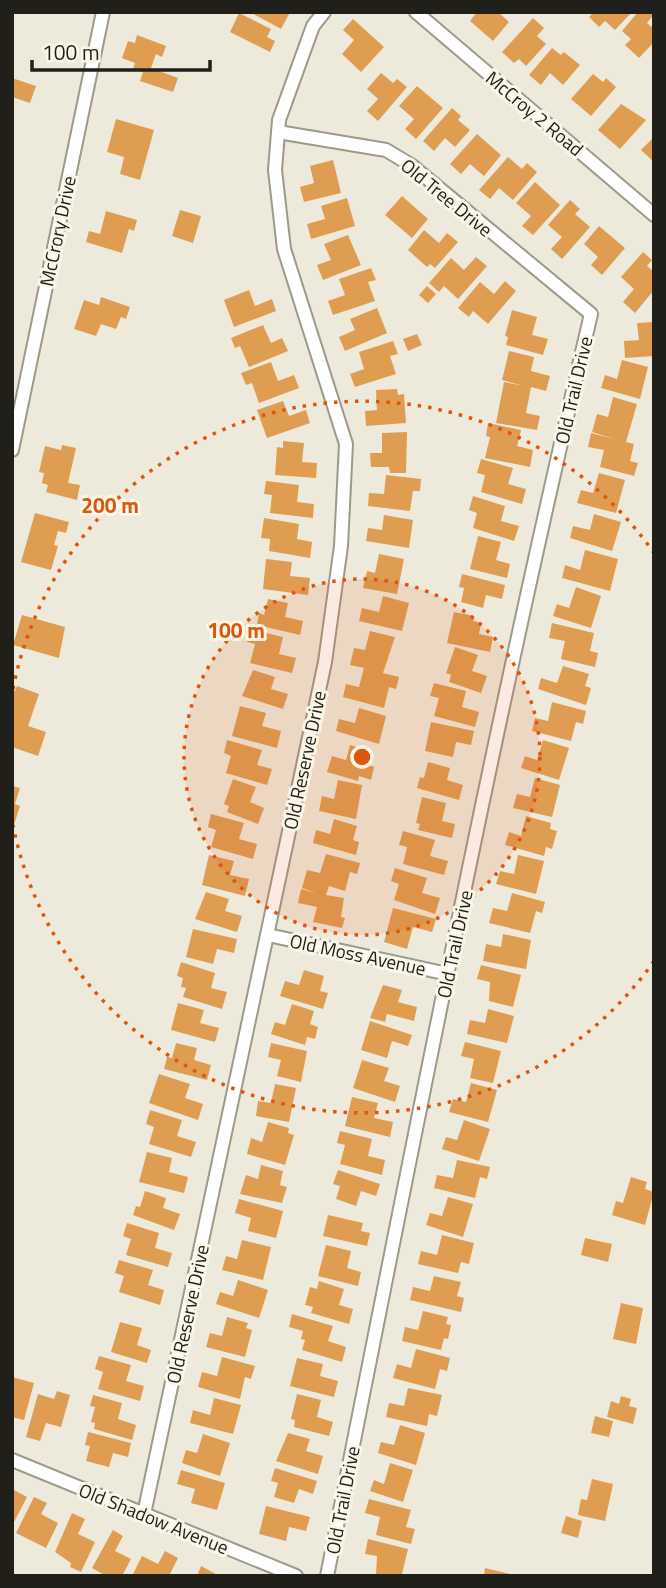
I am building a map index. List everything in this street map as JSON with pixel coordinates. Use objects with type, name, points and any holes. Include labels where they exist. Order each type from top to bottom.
[{"type":"street","name":"McCrory Drive","points":[[12,450],[103,12]]},
{"type":"street","name":"Old Reserve Drive","points":[[144,1514],[325,662],[341,546],[346,444],[284,249],[275,170],[278,132],[313,26],[324,12]]},
{"type":"street","name":"McCroy 2 Road","points":[[416,12],[654,215]]},
{"type":"street","name":"Old Tree Drive","points":[[278,132],[386,150],[411,165],[591,314]]},
{"type":"street","name":"Old Trail Drive","points":[[327,1576],[448,974],[551,485],[591,314]]},
{"type":"street","name":"Old Moss Avenue","points":[[268,935],[448,974]]},
{"type":"street","name":"Old Shadow Avenue","points":[[12,1460],[296,1576]]},
{"type":"building","points":[[250,12],[285,12],[289,14],[281,29]]},
{"type":"building","points":[[477,12],[498,12],[509,22],[493,41],[470,21]]},
{"type":"building","points":[[594,12],[632,12],[615,30],[605,21],[599,27],[589,17]]},
{"type":"building","points":[[638,12],[654,14],[647,23],[654,29],[654,42],[639,58],[625,45],[631,39],[622,31]]},
{"type":"building","points":[[239,13],[271,29],[267,37],[275,41],[270,52],[230,32]]},
{"type":"building","points":[[533,18],[544,28],[537,36],[546,44],[526,66],[519,59],[514,63],[502,52]]},
{"type":"building","points":[[353,19],[384,47],[361,72],[342,54],[354,40],[343,30]]},
{"type":"building","points":[[137,35],[166,46],[162,57],[156,54],[151,68],[178,78],[173,92],[140,81],[143,72],[133,69],[135,63],[122,58],[128,41],[135,43]]},
{"type":"building","points":[[552,48],[561,55],[564,52],[580,65],[563,85],[550,73],[541,85],[529,75]]},
{"type":"building","points":[[381,73],[393,83],[397,79],[407,87],[378,121],[367,111],[378,99],[367,89]]},
{"type":"building","points":[[593,74],[603,82],[606,78],[616,87],[591,116],[571,99]]},
{"type":"building","points":[[12,78],[36,86],[30,103],[12,97]]},
{"type":"building","points":[[417,86],[443,108],[416,139],[405,129],[414,119],[399,106]]},
{"type":"building","points":[[621,104],[646,120],[620,149],[598,130]]},
{"type":"building","points":[[452,108],[461,116],[458,120],[470,130],[455,147],[445,138],[434,151],[423,141]]},
{"type":"building","points":[[116,119],[154,130],[140,180],[120,174],[124,157],[107,152]]},
{"type":"building","points":[[477,134],[501,155],[484,176],[470,164],[461,174],[450,164]]},
{"type":"building","points":[[654,137],[654,162],[641,150]]},
{"type":"building","points":[[508,157],[522,169],[527,163],[537,172],[513,200],[499,188],[490,199],[479,190]]},
{"type":"building","points":[[333,160],[341,193],[304,202],[300,187],[314,183],[310,166]]},
{"type":"building","points":[[535,182],[560,205],[533,235],[522,226],[531,216],[516,203]]},
{"type":"building","points":[[402,196],[428,219],[412,238],[385,215]]},
{"type":"building","points":[[347,198],[355,226],[311,239],[307,224],[325,219],[321,206]]},
{"type":"building","points":[[570,200],[580,209],[575,214],[590,227],[562,259],[551,249],[562,237],[548,225]]},
{"type":"building","points":[[180,210],[201,216],[193,243],[172,236]]},
{"type":"building","points":[[106,211],[137,220],[134,231],[129,229],[122,253],[86,242],[89,231],[100,234]]},
{"type":"building","points":[[599,226],[625,248],[602,275],[591,265],[598,257],[584,244]]},
{"type":"building","points":[[424,230],[439,243],[447,233],[458,242],[435,268],[430,264],[427,267],[408,250]]},
{"type":"building","points":[[348,235],[361,265],[323,280],[317,265],[331,260],[324,244]]},
{"type":"building","points":[[643,252],[652,260],[647,266],[654,272],[654,290],[635,313],[623,302],[634,289],[621,277]]},
{"type":"building","points":[[476,257],[487,266],[458,299],[444,286],[439,292],[429,283],[451,258],[464,270]]},
{"type":"building","points":[[371,268],[376,280],[368,282],[375,301],[333,315],[328,301],[345,295],[339,279]]},
{"type":"building","points":[[505,281],[516,291],[488,324],[473,311],[469,317],[458,308],[480,282],[494,294]]},
{"type":"building","points":[[427,286],[436,294],[428,303],[419,295]]},
{"type":"building","points":[[249,290],[255,306],[272,299],[276,311],[234,327],[224,300]]},
{"type":"building","points":[[101,297],[130,307],[126,319],[121,317],[116,329],[101,324],[96,336],[74,329],[84,300],[99,305]]},
{"type":"building","points":[[377,308],[387,333],[345,351],[339,337],[355,330],[350,319]]},
{"type":"building","points":[[512,310],[537,317],[532,335],[548,339],[543,355],[506,345],[508,337],[505,336]]},
{"type":"building","points":[[654,322],[654,356],[625,358],[624,341],[639,340],[637,323]]},
{"type":"building","points":[[263,325],[271,343],[282,338],[288,351],[249,367],[240,346],[235,348],[231,338]]},
{"type":"building","points":[[417,334],[422,345],[408,351],[403,339]]},
{"type":"building","points":[[393,341],[398,354],[390,356],[396,374],[355,387],[350,374],[364,369],[359,352]]},
{"type":"building","points":[[509,351],[534,357],[531,371],[550,376],[546,391],[531,387],[526,413],[540,416],[537,430],[496,423],[504,382],[524,386],[502,380]]},
{"type":"building","points":[[622,360],[648,367],[640,399],[601,388],[605,375],[617,379]]},
{"type":"building","points":[[271,362],[278,381],[294,375],[299,388],[259,403],[252,383],[246,385],[241,373]]},
{"type":"building","points":[[397,389],[398,395],[404,394],[406,423],[366,426],[365,411],[377,410],[376,390]]},
{"type":"building","points":[[613,397],[637,404],[626,442],[634,444],[630,461],[638,463],[634,476],[600,467],[604,450],[588,447],[591,433],[614,439],[592,432],[597,414],[608,417]]},
{"type":"building","points":[[283,401],[289,416],[306,410],[310,423],[267,438],[257,410]]},
{"type":"building","points":[[488,423],[521,430],[517,446],[533,450],[530,467],[485,458],[490,437],[486,436]]},
{"type":"building","points":[[407,432],[406,473],[390,473],[389,467],[371,467],[370,453],[382,453],[382,433]]},
{"type":"building","points":[[283,441],[304,443],[302,462],[317,463],[316,478],[275,475],[277,447],[283,448]]},
{"type":"building","points":[[62,445],[76,448],[68,483],[80,485],[77,500],[46,492],[48,485],[42,483],[44,473],[39,472],[45,446],[61,450]]},
{"type":"building","points":[[481,459],[513,468],[508,484],[526,489],[522,504],[481,492],[485,475],[477,473]]},
{"type":"building","points":[[599,473],[625,480],[616,513],[577,503],[581,490],[593,493]]},
{"type":"building","points":[[386,475],[421,479],[420,491],[413,491],[410,511],[368,506],[369,493],[384,494]]},
{"type":"building","points":[[266,481],[299,485],[297,502],[314,504],[313,518],[270,513],[272,495],[264,494]]},
{"type":"building","points":[[473,496],[505,506],[501,521],[519,526],[514,541],[473,528],[477,513],[469,510]]},
{"type":"building","points":[[35,513],[69,522],[66,533],[58,531],[54,545],[58,546],[51,570],[21,562]]},
{"type":"building","points":[[594,514],[621,522],[612,551],[570,538],[573,526],[590,530]]},
{"type":"building","points":[[384,515],[413,520],[409,548],[366,541],[368,528],[382,530]]},
{"type":"building","points":[[264,518],[299,524],[297,539],[312,542],[310,558],[269,551],[270,539],[261,538]]},
{"type":"building","points":[[478,536],[501,542],[496,560],[510,564],[507,578],[470,569]]},
{"type":"building","points":[[585,550],[618,559],[610,591],[562,578],[565,565],[580,570]]},
{"type":"building","points":[[379,554],[404,559],[397,594],[363,588],[367,571],[375,573]]},
{"type":"building","points":[[266,559],[292,562],[290,576],[310,578],[308,595],[263,589]]},
{"type":"building","points":[[462,574],[505,585],[502,599],[486,595],[483,608],[461,602],[464,588],[459,587]]},
{"type":"building","points":[[576,587],[601,596],[591,628],[553,616],[557,604],[569,608]]},
{"type":"building","points":[[383,596],[409,603],[402,631],[359,621],[362,608],[379,612]]},
{"type":"building","points":[[268,599],[288,603],[285,617],[303,621],[300,635],[257,625],[259,613],[264,615]]},
{"type":"building","points":[[454,612],[474,616],[473,621],[481,623],[479,634],[493,637],[490,652],[447,643]]},
{"type":"building","points":[[22,615],[65,627],[59,658],[13,645]]},
{"type":"building","points":[[552,623],[594,633],[590,651],[598,653],[595,667],[561,659],[565,641],[549,638]]},
{"type":"building","points":[[250,629],[283,637],[279,654],[296,658],[292,673],[250,663],[255,644],[247,642]]},
{"type":"building","points":[[370,631],[395,637],[383,673],[399,677],[396,689],[389,687],[384,708],[343,697],[346,684],[359,687],[364,668],[350,665],[354,648],[365,650]]},
{"type":"building","points":[[455,647],[478,655],[472,671],[487,676],[481,693],[449,682],[451,675],[446,673]]},
{"type":"building","points":[[563,666],[589,674],[585,686],[591,688],[586,705],[538,689],[541,678],[557,683]]},
{"type":"building","points":[[253,670],[275,677],[271,689],[288,694],[283,709],[242,696]]},
{"type":"building","points":[[434,683],[466,691],[462,707],[479,712],[475,727],[434,716],[439,698],[430,696]]},
{"type":"building","points":[[17,686],[39,694],[28,726],[46,732],[38,756],[12,747],[12,696]]},
{"type":"building","points":[[552,702],[586,711],[583,724],[576,722],[571,741],[532,731],[535,718],[548,721]]},
{"type":"building","points":[[240,706],[266,713],[262,726],[281,731],[277,748],[232,736]]},
{"type":"building","points":[[359,708],[386,716],[379,744],[336,731],[339,719],[355,723]]},
{"type":"building","points":[[431,722],[474,731],[471,745],[456,742],[453,757],[425,751]]},
{"type":"building","points":[[227,740],[262,750],[257,765],[272,769],[267,785],[226,773],[231,756],[224,753]]},
{"type":"building","points":[[543,740],[569,748],[559,780],[521,768],[525,756],[537,760]]},
{"type":"building","points":[[350,745],[372,751],[368,765],[374,767],[371,780],[359,776],[358,781],[327,772],[332,756],[346,760]]},
{"type":"building","points":[[428,762],[450,768],[447,780],[463,785],[459,800],[417,788],[420,777],[424,778]]},
{"type":"building","points":[[535,778],[560,785],[552,817],[513,808],[517,794],[530,797]]},
{"type":"building","points":[[233,779],[256,787],[250,802],[264,808],[258,824],[227,812],[229,806],[224,804]]},
{"type":"building","points":[[338,780],[362,785],[356,819],[319,811],[322,796],[334,799]]},
{"type":"building","points":[[12,786],[20,788],[15,804],[20,806],[13,828]]},
{"type":"building","points":[[422,797],[446,803],[442,821],[455,824],[452,838],[418,830],[420,824],[416,823]]},
{"type":"building","points":[[211,814],[244,823],[239,839],[257,844],[253,859],[211,847],[216,830],[208,827]]},
{"type":"building","points":[[526,816],[551,823],[550,829],[557,831],[552,849],[546,847],[544,856],[505,845],[509,832],[521,836]]},
{"type":"building","points":[[334,819],[357,826],[353,840],[359,842],[356,855],[313,843],[316,830],[330,834]]},
{"type":"building","points":[[403,831],[435,840],[430,856],[448,861],[444,875],[403,864],[407,847],[399,845]]},
{"type":"building","points":[[326,854],[360,863],[357,874],[350,872],[345,891],[329,886],[326,895],[344,898],[341,917],[345,918],[342,928],[313,922],[317,907],[298,903],[301,889],[316,893],[302,888],[307,870],[320,873]]},
{"type":"building","points":[[209,855],[234,861],[230,875],[249,879],[245,896],[202,885]]},
{"type":"building","points":[[518,855],[544,861],[536,894],[496,884],[500,871],[514,874]]},
{"type":"building","points":[[395,868],[427,878],[422,893],[440,898],[435,914],[394,900],[399,884],[391,881]]},
{"type":"building","points":[[206,892],[229,899],[225,911],[242,916],[237,932],[195,919]]},
{"type":"building","points":[[512,893],[545,902],[542,913],[536,911],[530,933],[489,923],[493,908],[507,911]]},
{"type":"building","points":[[393,908],[436,919],[432,932],[413,927],[407,949],[384,942]]},
{"type":"building","points":[[193,929],[237,939],[234,953],[217,949],[213,964],[186,957]]},
{"type":"building","points":[[503,934],[531,940],[526,969],[483,961],[486,944],[501,947]]},
{"type":"building","points":[[181,962],[215,973],[211,988],[227,992],[222,1009],[183,997],[186,988],[181,987],[183,978],[177,976]]},
{"type":"building","points":[[481,965],[521,975],[513,1007],[489,1001],[490,982],[477,979]]},
{"type":"building","points":[[304,970],[324,976],[320,991],[328,993],[323,1009],[280,996],[285,981],[299,985]]},
{"type":"building","points":[[383,985],[402,990],[398,1002],[417,1007],[414,1021],[387,1014],[385,1022],[370,1018]]},
{"type":"building","points":[[178,1003],[204,1010],[200,1023],[219,1028],[215,1042],[171,1030]]},
{"type":"building","points":[[292,1004],[314,1011],[310,1024],[318,1027],[315,1039],[307,1037],[305,1045],[271,1034],[275,1022],[285,1025]]},
{"type":"building","points":[[488,1009],[514,1016],[507,1043],[467,1034],[470,1020],[485,1023]]},
{"type":"building","points":[[370,1021],[412,1035],[408,1046],[392,1041],[387,1058],[361,1050]]},
{"type":"building","points":[[465,1042],[501,1051],[493,1083],[470,1078],[474,1059],[461,1056]]},
{"type":"building","points":[[176,1043],[197,1048],[194,1060],[211,1065],[207,1080],[164,1069],[167,1057],[172,1058]]},
{"type":"building","points":[[271,1043],[307,1051],[301,1082],[277,1076],[281,1060],[268,1057]]},
{"type":"building","points":[[362,1060],[389,1068],[384,1081],[400,1086],[395,1102],[353,1088]]},
{"type":"building","points":[[159,1074],[190,1084],[185,1098],[203,1104],[198,1120],[149,1103]]},
{"type":"building","points":[[471,1083],[497,1090],[488,1122],[449,1112],[453,1099],[466,1102]]},
{"type":"building","points":[[275,1084],[296,1088],[289,1122],[256,1116],[258,1101],[271,1103]]},
{"type":"building","points":[[352,1097],[378,1103],[374,1118],[393,1122],[390,1137],[345,1126]]},
{"type":"building","points":[[150,1110],[182,1120],[177,1136],[196,1142],[191,1157],[149,1144],[154,1127],[146,1124]]},
{"type":"building","points":[[464,1120],[490,1129],[479,1161],[442,1149],[446,1137],[457,1140]]},
{"type":"building","points":[[268,1122],[289,1128],[288,1133],[294,1135],[285,1165],[247,1154],[251,1138],[262,1142]]},
{"type":"building","points":[[340,1131],[372,1139],[368,1156],[385,1160],[382,1175],[340,1164],[345,1145],[337,1143]]},
{"type":"building","points":[[147,1152],[172,1158],[169,1172],[188,1177],[184,1193],[139,1182]]},
{"type":"building","points":[[457,1160],[490,1167],[487,1179],[480,1177],[475,1198],[434,1188],[437,1175],[453,1178]]},
{"type":"building","points":[[261,1165],[283,1171],[280,1185],[287,1187],[282,1203],[240,1194],[246,1175],[258,1179]]},
{"type":"building","points":[[338,1170],[380,1184],[376,1196],[361,1191],[356,1206],[336,1199],[340,1186],[333,1184]]},
{"type":"building","points":[[631,1177],[647,1182],[645,1189],[654,1192],[645,1225],[612,1215],[616,1201],[623,1203]]},
{"type":"building","points":[[145,1191],[166,1198],[163,1208],[180,1214],[174,1230],[133,1215],[136,1206],[140,1207]]},
{"type":"building","points":[[448,1197],[473,1204],[463,1237],[426,1225],[430,1213],[442,1216]]},
{"type":"building","points":[[239,1199],[283,1211],[276,1238],[248,1231],[251,1218],[235,1213]]},
{"type":"building","points":[[328,1215],[363,1223],[361,1231],[370,1233],[367,1246],[323,1236]]},
{"type":"building","points":[[127,1223],[159,1233],[155,1248],[172,1253],[168,1267],[126,1255],[131,1239],[123,1236]]},
{"type":"building","points":[[442,1235],[474,1243],[469,1264],[461,1262],[458,1273],[418,1264],[421,1251],[437,1255]]},
{"type":"building","points":[[585,1238],[612,1244],[608,1262],[581,1255]]},
{"type":"building","points":[[242,1240],[271,1247],[263,1280],[222,1270],[226,1256],[237,1259]]},
{"type":"building","points":[[326,1245],[351,1251],[347,1268],[361,1272],[358,1286],[318,1276]]},
{"type":"building","points":[[119,1260],[153,1270],[148,1285],[164,1290],[160,1305],[119,1292],[124,1276],[115,1273]]},
{"type":"building","points":[[434,1276],[461,1282],[457,1296],[464,1298],[461,1312],[410,1300],[413,1287],[430,1291]]},
{"type":"building","points":[[238,1280],[268,1290],[259,1318],[216,1304],[220,1292],[233,1296]]},
{"type":"building","points":[[319,1281],[344,1289],[339,1305],[353,1309],[349,1324],[311,1313],[313,1307],[305,1305],[310,1287],[317,1289]]},
{"type":"building","points":[[621,1303],[643,1308],[636,1344],[613,1339]]},
{"type":"building","points":[[423,1311],[448,1317],[446,1324],[451,1325],[448,1339],[444,1338],[441,1350],[402,1341],[405,1327],[418,1330]]},
{"type":"building","points":[[292,1314],[333,1326],[328,1341],[346,1347],[342,1362],[302,1350],[305,1340],[301,1339],[303,1331],[289,1327]]},
{"type":"building","points":[[227,1317],[248,1323],[246,1328],[252,1330],[245,1357],[206,1347],[210,1333],[222,1336]]},
{"type":"building","points":[[120,1322],[142,1328],[137,1345],[151,1350],[147,1363],[111,1352]]},
{"type":"building","points":[[416,1349],[450,1358],[447,1371],[440,1369],[435,1389],[393,1378],[397,1364],[411,1368]]},
{"type":"building","points":[[99,1356],[131,1365],[126,1381],[144,1386],[140,1401],[98,1389],[103,1372],[95,1369]]},
{"type":"building","points":[[222,1357],[255,1366],[251,1379],[245,1377],[240,1399],[198,1387],[202,1372],[217,1376]]},
{"type":"building","points":[[297,1358],[323,1364],[320,1376],[338,1381],[334,1397],[290,1386]]},
{"type":"building","points":[[12,1377],[34,1383],[24,1420],[12,1417]]},
{"type":"building","points":[[408,1388],[442,1395],[437,1416],[429,1414],[427,1426],[386,1417],[389,1403],[404,1406]]},
{"type":"building","points":[[57,1391],[70,1395],[61,1427],[46,1423],[40,1441],[26,1437],[38,1394],[54,1399]]},
{"type":"building","points":[[297,1394],[321,1400],[317,1417],[333,1422],[329,1436],[294,1427],[295,1420],[291,1419]]},
{"type":"building","points":[[93,1395],[122,1403],[118,1419],[136,1425],[132,1440],[94,1429],[95,1423],[91,1422],[95,1407],[90,1406]]},
{"type":"building","points":[[621,1396],[631,1399],[629,1406],[637,1408],[633,1424],[607,1417],[611,1401],[619,1404]]},
{"type":"building","points":[[214,1398],[241,1405],[233,1434],[190,1423],[193,1410],[210,1415]]},
{"type":"building","points":[[595,1416],[613,1421],[609,1437],[591,1433]]},
{"type":"building","points":[[400,1425],[425,1433],[416,1465],[378,1453],[381,1442],[394,1445]]},
{"type":"building","points":[[88,1432],[131,1443],[128,1457],[113,1453],[109,1467],[86,1461],[90,1446],[85,1445]]},
{"type":"building","points":[[288,1433],[310,1439],[306,1451],[323,1456],[318,1474],[276,1461]]},
{"type":"building","points":[[203,1434],[230,1443],[220,1476],[182,1463],[186,1450],[197,1453]]},
{"type":"building","points":[[390,1463],[413,1470],[403,1502],[370,1491],[374,1480],[384,1484]]},
{"type":"building","points":[[275,1468],[317,1481],[313,1494],[299,1489],[294,1503],[274,1497],[278,1483],[271,1481]]},
{"type":"building","points":[[181,1470],[225,1483],[217,1510],[191,1503],[195,1489],[177,1484]]},
{"type":"building","points":[[592,1479],[613,1484],[605,1521],[578,1515],[581,1499],[587,1500]]},
{"type":"building","points":[[14,1490],[27,1497],[12,1526],[12,1493]]},
{"type":"building","points":[[34,1497],[47,1503],[41,1514],[58,1523],[46,1548],[16,1533]]},
{"type":"building","points":[[369,1499],[411,1510],[406,1527],[415,1529],[411,1544],[376,1535],[380,1517],[365,1513]]},
{"type":"building","points":[[266,1506],[310,1517],[306,1531],[289,1527],[286,1541],[259,1534]]},
{"type":"building","points":[[72,1513],[85,1519],[78,1534],[95,1542],[81,1572],[70,1567],[71,1563],[55,1552]]},
{"type":"building","points":[[566,1516],[582,1521],[578,1538],[561,1533]]},
{"type":"building","points":[[113,1530],[123,1536],[115,1551],[131,1559],[122,1576],[106,1576],[92,1568]]},
{"type":"building","points":[[368,1539],[408,1549],[402,1574],[376,1575],[377,1556],[365,1554]]},
{"type":"building","points":[[165,1551],[178,1558],[169,1576],[132,1576],[142,1556],[158,1564]]},
{"type":"building","points":[[201,1566],[216,1574],[215,1576],[197,1576]]},
{"type":"building","points":[[485,1568],[514,1575],[514,1576],[484,1576]]}]
